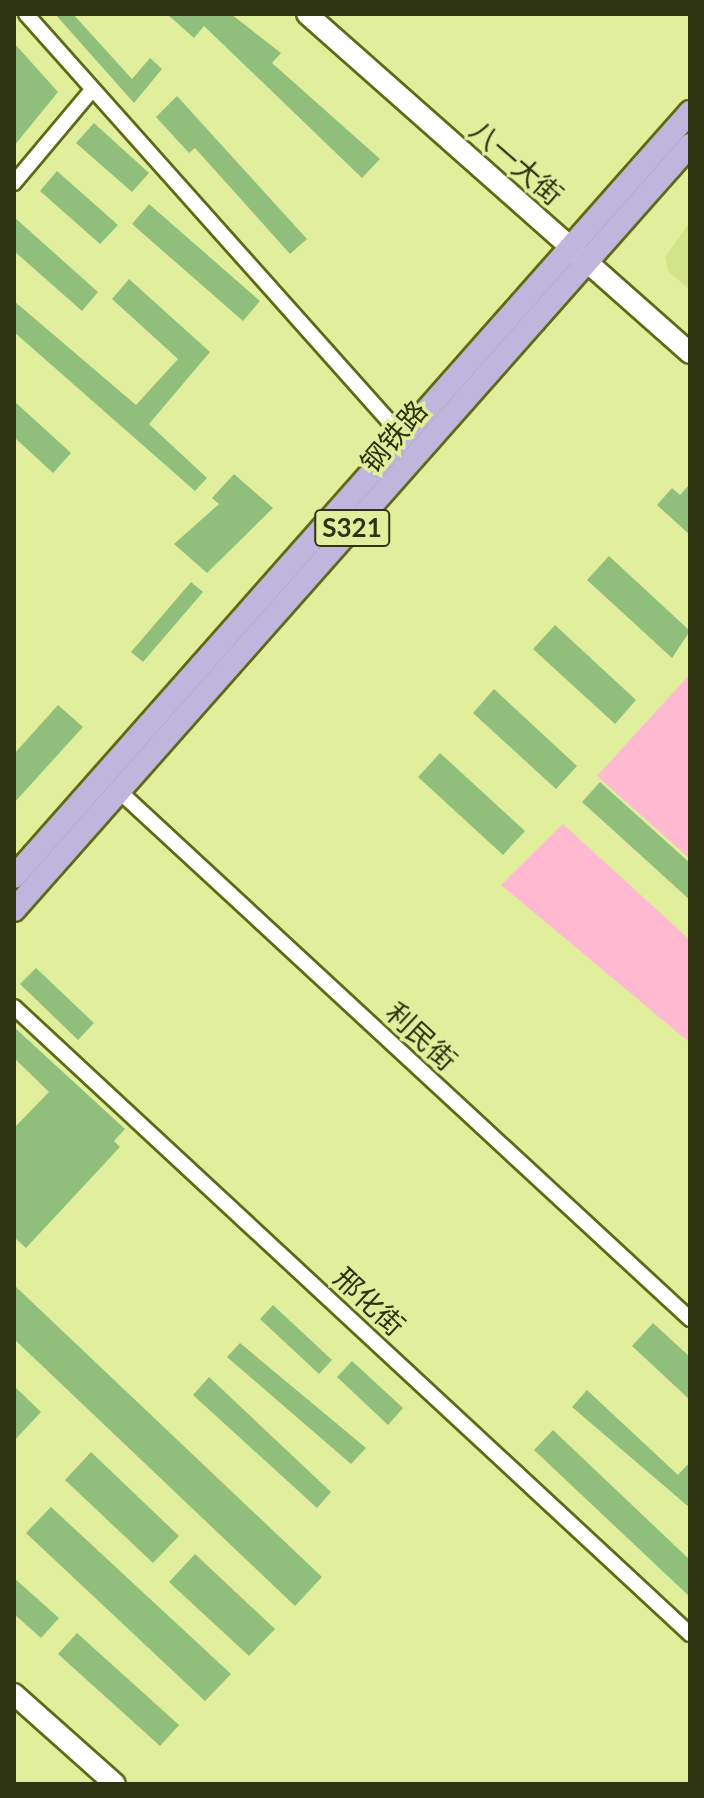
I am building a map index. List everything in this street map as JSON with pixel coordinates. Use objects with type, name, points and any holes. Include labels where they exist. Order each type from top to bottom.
[{"type":"main road","name":"钢铁路","points":[[14,910],[584,250],[690,112]]},
{"type":"main road","name":"钢铁路","points":[[14,877],[403,437],[690,145]]},
{"type":"street","points":[[26,14],[403,437]]},
{"type":"street","name":"八一大街","points":[[307,14],[584,250],[690,334]]},
{"type":"street","name":"八一大街","points":[[328,14],[584,250],[690,353]]},
{"type":"street","points":[[14,183],[92,90]]},
{"type":"street","name":"利民街","points":[[119,791],[690,1319]]},
{"type":"street","name":"邢化街","points":[[14,1007],[690,1632]]},
{"type":"street","points":[[14,1694],[115,1784]]},
{"type":"street","points":[[14,1712],[95,1784]]},
{"type":"shaded area","points":[[690,222],[690,290],[668,271],[665,257]]},
{"type":"shaded area","points":[[690,674],[690,859],[597,776]]},
{"type":"shaded area","points":[[563,824],[690,940],[690,1043],[501,885]]},
{"type":"building","points":[[55,14],[73,14],[132,79],[150,58],[162,69],[134,103]]},
{"type":"building","points":[[167,14],[231,14],[281,53],[272,63],[380,159],[362,178],[204,26],[194,38]]},
{"type":"building","points":[[14,43],[58,92],[14,146]]},
{"type":"building","points":[[177,96],[307,239],[290,254],[195,148],[189,153],[156,117]]},
{"type":"building","points":[[94,123],[149,173],[132,192],[76,143]]},
{"type":"building","points":[[57,171],[118,225],[100,244],[40,191]]},
{"type":"building","points":[[149,204],[260,301],[243,321],[132,224]]},
{"type":"building","points":[[14,217],[98,292],[82,311],[14,251]]},
{"type":"building","points":[[129,279],[210,352],[149,424],[207,478],[195,491],[14,332],[14,301],[136,405],[178,359],[112,299]]},
{"type":"building","points":[[14,401],[71,453],[53,473],[14,437]]},
{"type":"building","points":[[234,474],[273,508],[207,573],[174,544],[219,504],[212,498]]},
{"type":"building","points":[[690,484],[690,535],[657,505],[672,488],[680,495]]},
{"type":"building","points":[[609,556],[690,631],[672,658],[587,580]]},
{"type":"building","points":[[191,582],[203,592],[143,662],[131,652]]},
{"type":"building","points":[[555,625],[636,700],[615,724],[533,649]]},
{"type":"building","points":[[494,689],[577,766],[556,789],[473,713]]},
{"type":"building","points":[[58,705],[83,727],[14,803],[14,754]]},
{"type":"building","points":[[440,753],[525,831],[503,855],[418,777]]},
{"type":"building","points":[[600,782],[690,863],[690,900],[582,802]]},
{"type":"building","points":[[36,968],[94,1023],[78,1040],[20,984]]},
{"type":"building","points":[[14,1027],[125,1129],[114,1141],[120,1147],[26,1248],[14,1237],[14,1128],[49,1092],[14,1058]]},
{"type":"building","points":[[14,1285],[322,1577],[295,1606],[14,1339]]},
{"type":"building","points":[[273,1305],[332,1360],[319,1374],[260,1319]]},
{"type":"building","points":[[653,1323],[690,1357],[690,1400],[632,1346]]},
{"type":"building","points":[[240,1343],[366,1448],[351,1464],[227,1357]]},
{"type":"building","points":[[352,1361],[403,1408],[388,1425],[337,1377]]},
{"type":"building","points":[[209,1377],[331,1492],[317,1508],[193,1395]]},
{"type":"building","points":[[14,1386],[41,1412],[14,1441]]},
{"type":"building","points":[[587,1390],[678,1475],[690,1462],[690,1508],[572,1407]]},
{"type":"building","points":[[553,1430],[690,1560],[690,1597],[534,1450]]},
{"type":"building","points":[[91,1452],[179,1536],[153,1563],[65,1480]]},
{"type":"building","points":[[51,1507],[231,1674],[205,1701],[26,1533]]},
{"type":"building","points":[[195,1554],[275,1629],[249,1656],[169,1582]]},
{"type":"building","points":[[14,1578],[59,1618],[41,1638],[14,1614]]},
{"type":"building","points":[[77,1633],[179,1725],[160,1746],[58,1654]]}]
